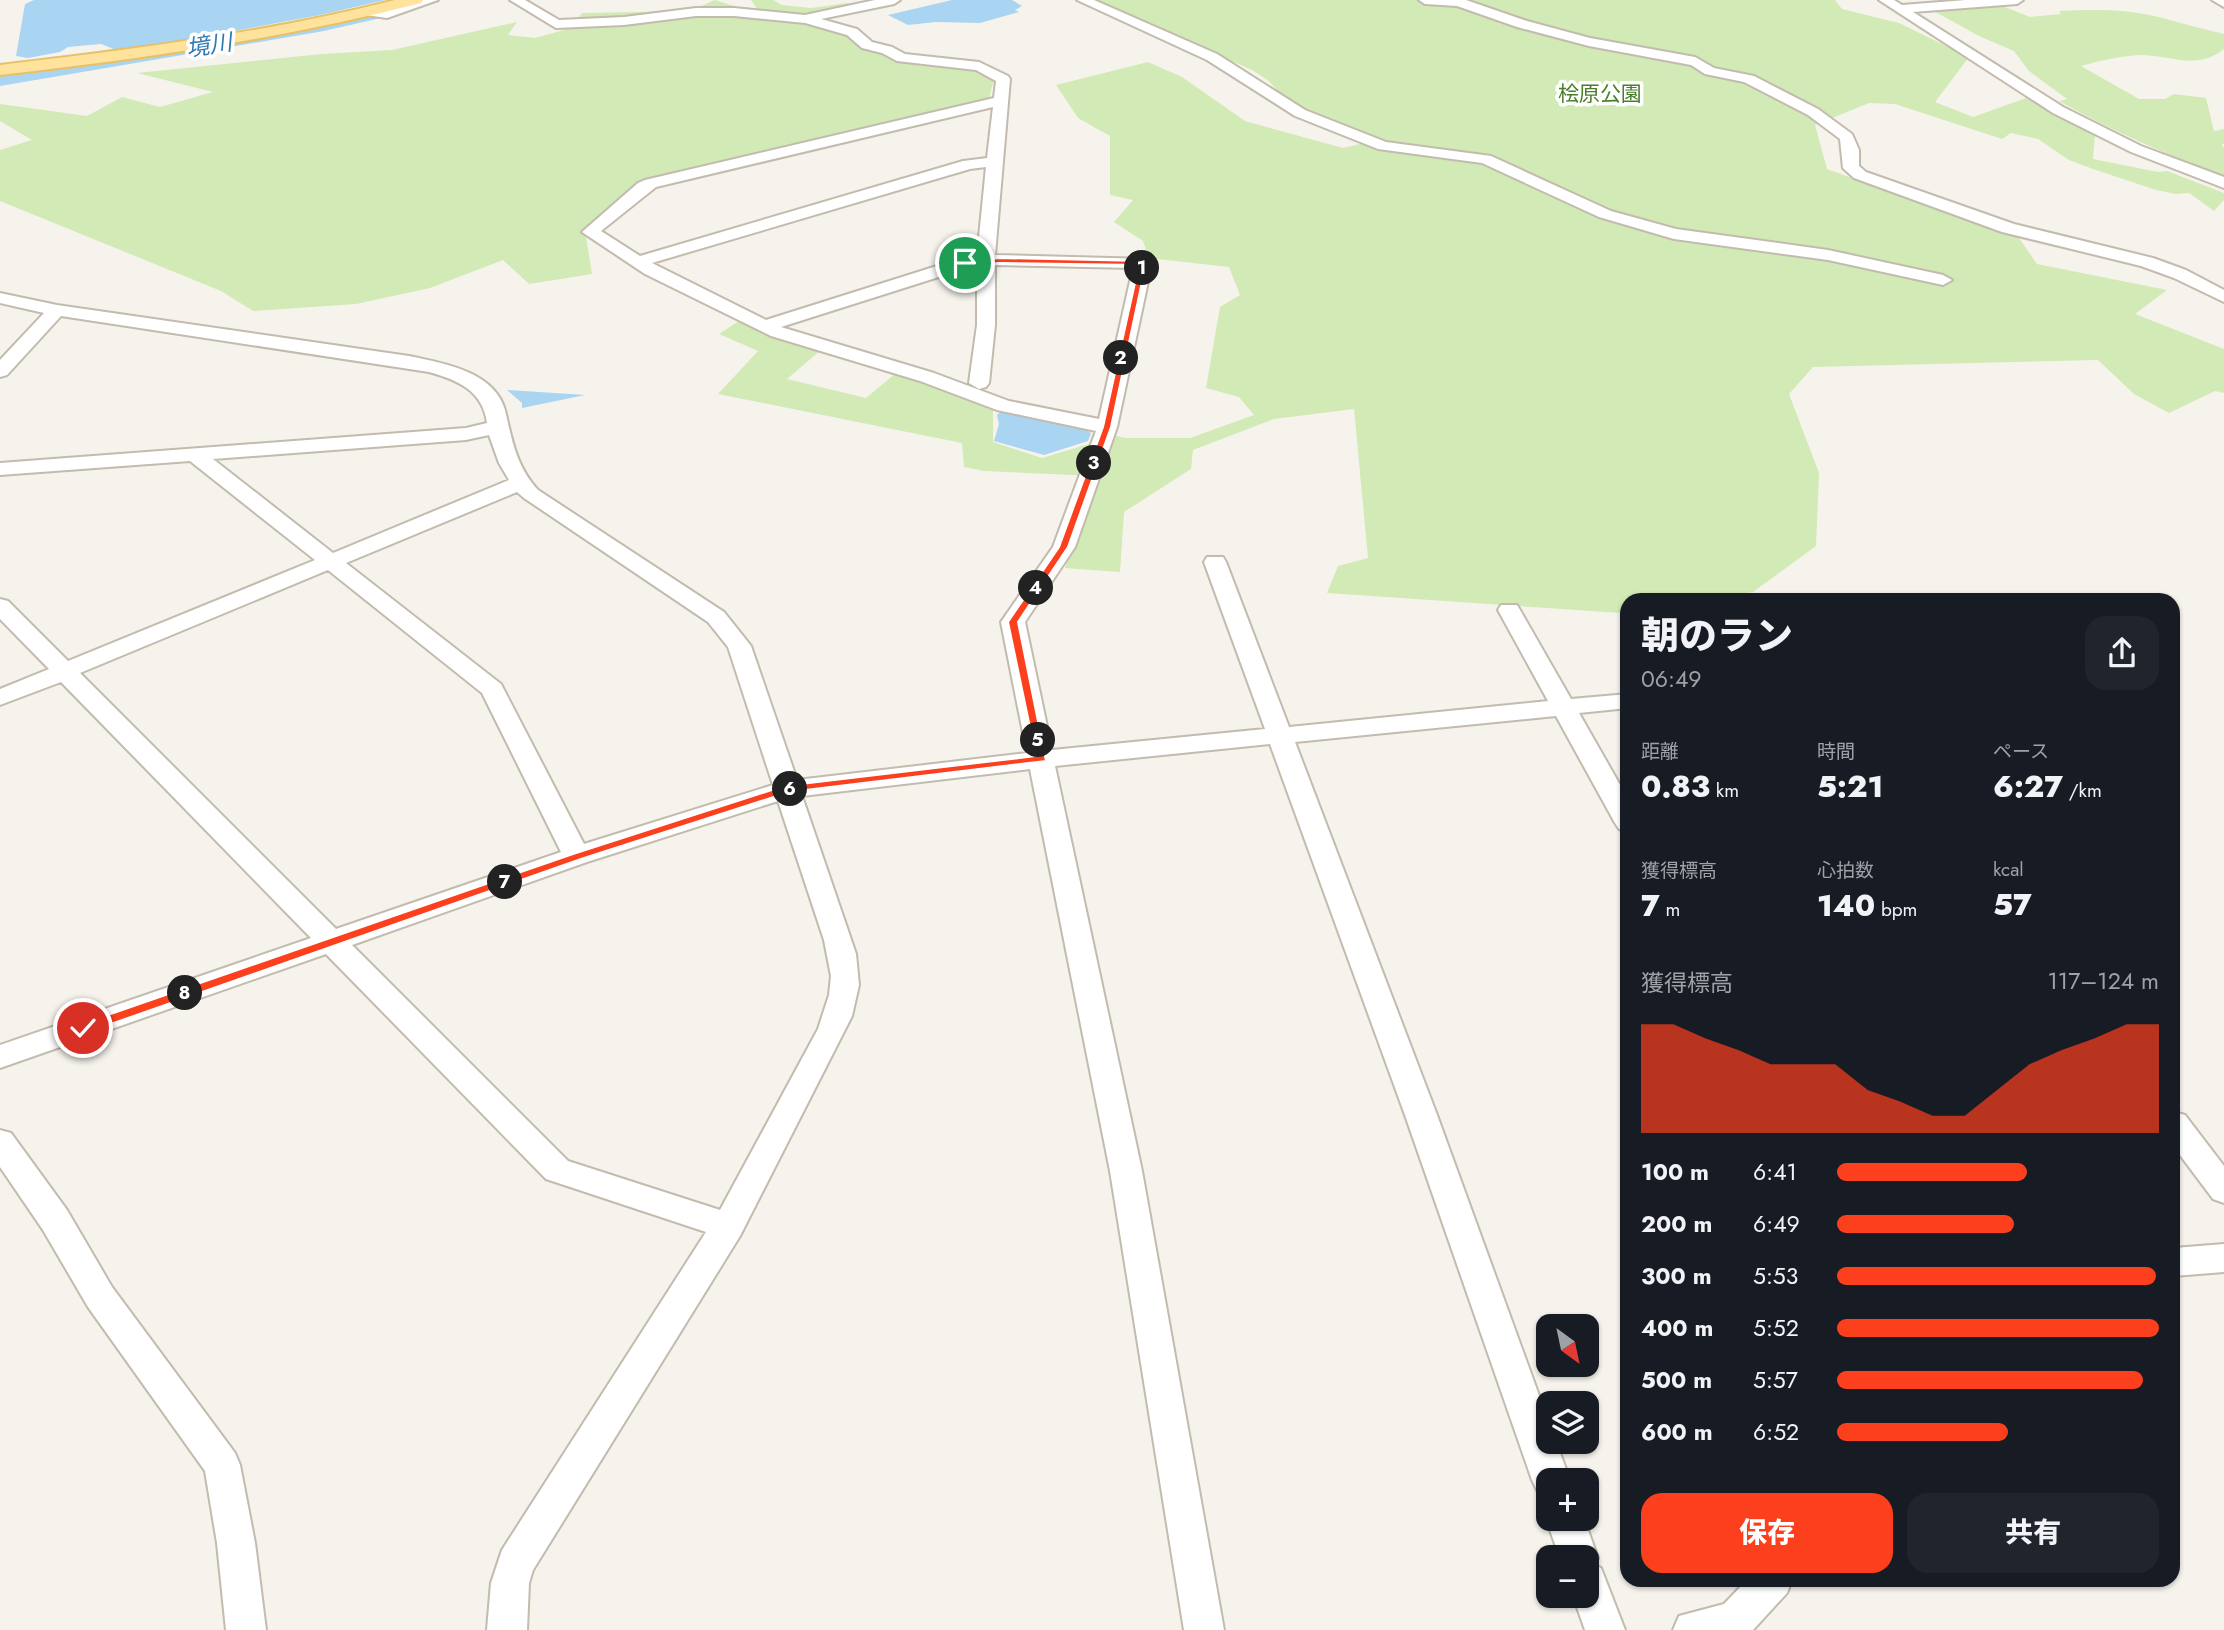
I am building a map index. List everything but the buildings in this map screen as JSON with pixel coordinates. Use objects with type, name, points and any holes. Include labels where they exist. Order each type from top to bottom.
[{"type":"main road","points":[[0,70],[160,52],[371,12],[415,0]]},
{"type":"street","points":[[371,12],[387,14],[432,0]]},
{"type":"street","points":[[516,0],[556,24],[624,21],[696,12],[734,12],[806,19],[857,34],[863,43],[887,50],[901,58],[979,66],[1004,81],[999,101],[986,325],[979,383]]},
{"type":"street","points":[[724,0],[737,5]]},
{"type":"street","points":[[806,19],[894,0]]},
{"type":"street","points":[[1083,0],[1212,57],[1300,113],[1383,146],[1486,159],[1605,214],[1674,234],[1828,255],[1943,279]]},
{"type":"street","points":[[1425,0],[1460,1],[1522,24],[1589,42],[1695,61],[1710,72],[1749,79],[1813,112],[1847,136],[1852,150],[1851,168],[1860,175],[2019,231],[2147,262],[2180,274],[2224,297]]},
{"type":"street","points":[[1885,0],[2059,110],[2099,132],[2224,183]]},
{"type":"street","points":[[1900,9],[2017,0]]},
{"type":"street","points":[[2218,0],[2224,3]]},
{"type":"street","points":[[999,101],[644,186],[590,232],[638,262],[765,326],[927,377],[1003,406],[1107,427]]},
{"type":"street","points":[[638,262],[969,164],[995,162]]},
{"type":"street","points":[[765,326],[955,265],[988,261],[1143,263],[1107,427],[1064,547],[1013,622],[1126,1171],[1204,1630]]},
{"type":"street","points":[[0,298],[57,310],[396,360],[450,371],[478,387],[493,405],[509,465],[520,483],[531,494],[716,617],[738,644],[847,971],[845,996],[833,1030],[728,1226],[516,1563],[510,1583],[507,1630]]},
{"type":"street","points":[[0,371],[57,310]]},
{"type":"street","points":[[0,469],[466,434],[497,427]]},
{"type":"street","points":[[195,455],[492,689],[577,856]]},
{"type":"street","points":[[0,698],[520,483]]},
{"type":"street","points":[[1215,562],[1421,1115],[1547,1468]]},
{"type":"street","points":[[0,606],[556,1170],[728,1226]]},
{"type":"street","points":[[1509,610],[1620,809]]},
{"type":"street","points":[[0,1057],[577,856],[788,789],[1042,759],[1620,702]]},
{"type":"street","points":[[2180,1132],[2224,1190]]},
{"type":"street","points":[[0,1142],[55,1220],[100,1297],[222,1465],[236,1543],[246,1630]]},
{"type":"street","points":[[2180,1262],[2224,1258]]},
{"type":"street","points":[[1693,1630],[1735,1621],[1767,1587]]},
{"type":"street","points":[[1597,1608],[1605,1630]]},
{"type":"green space","points":[[715,0],[734,6],[733,13],[754,19],[802,20],[849,33],[895,60],[968,67],[994,79],[989,99],[649,180],[585,230],[592,274],[529,284],[503,260],[430,288],[356,304],[253,311],[221,291],[0,201],[0,150],[32,140],[0,121],[0,104],[87,116],[122,97],[160,107],[213,92],[137,73],[321,54],[392,50],[517,22],[508,35],[535,38],[571,28],[582,13],[690,11]]},
{"type":"green space","points":[[751,0],[773,0],[782,5],[811,8],[847,3],[856,5],[813,13],[759,12]]},
{"type":"green space","name":"桧原公園","points":[[1096,0],[1835,0],[1842,9],[1899,23],[1969,57],[1935,102],[1973,117],[2029,97],[2095,135],[2093,159],[2158,172],[2167,171],[2224,193],[2224,200],[2214,211],[2189,193],[2176,194],[2156,190],[2069,160],[2038,139],[2011,133],[2002,139],[1895,104],[1869,103],[1815,125],[1827,169],[2019,238],[2037,264],[2167,290],[2135,314],[2224,349],[2224,393],[2215,391],[2169,413],[2134,394],[2098,360],[1813,367],[1789,394],[1819,473],[1816,546],[1753,592],[1620,593],[1620,613],[1327,593],[1338,566],[1368,558],[1354,409],[1274,419],[1193,450],[1191,469],[1124,512],[1120,572],[1065,568],[1096,476],[984,471],[964,467],[962,443],[718,394],[758,351],[719,334],[742,319],[821,350],[787,379],[866,398],[896,373],[993,407],[993,442],[1042,458],[1092,443],[1094,430],[1125,438],[1190,438],[1254,415],[1239,397],[1206,388],[1220,307],[1240,295],[1229,267],[1149,258],[1143,241],[1114,222],[1133,200],[1110,195],[1110,136],[1078,118],[1056,85],[1148,62],[1182,77],[1245,121],[1343,148],[1377,140],[1282,99],[1272,84],[1264,78],[1246,67],[1218,57],[1221,55]]},
{"type":"green space","points":[[1983,5],[2005,7],[2030,17],[2061,14],[2059,11],[2071,10],[2135,12],[2224,34],[2224,49],[2204,59],[2194,61],[2140,55],[2081,66],[2139,99],[2165,99],[2174,94],[2206,98],[2214,131],[2224,129],[2224,144],[2221,145],[2224,147],[2224,175],[2140,142],[2059,101],[2067,99],[2029,71],[2014,51],[1979,36],[1932,10]]},
{"type":"water","points":[[34,0],[385,0],[180,41],[116,50],[101,44],[68,47],[60,52],[28,58],[16,56],[25,4]]},
{"type":"water","points":[[952,0],[1012,0],[1022,6],[1015,10],[1019,12],[980,23],[936,22],[908,25],[888,15]]},
{"type":"water","points":[[507,390],[585,395],[522,408],[522,403]]},
{"type":"water","points":[[1001,411],[1084,429],[1091,433],[1088,441],[1044,455],[994,441],[999,424],[997,415]]},
{"type":"waterway","name":"境川","points":[[0,80],[324,26],[379,13],[414,0]]},
{"type":"route","points":[[83,1028],[577,856],[788,789],[1042,759],[1013,622],[1064,547],[1107,427],[1143,263],[999,260],[965,263]]}]
